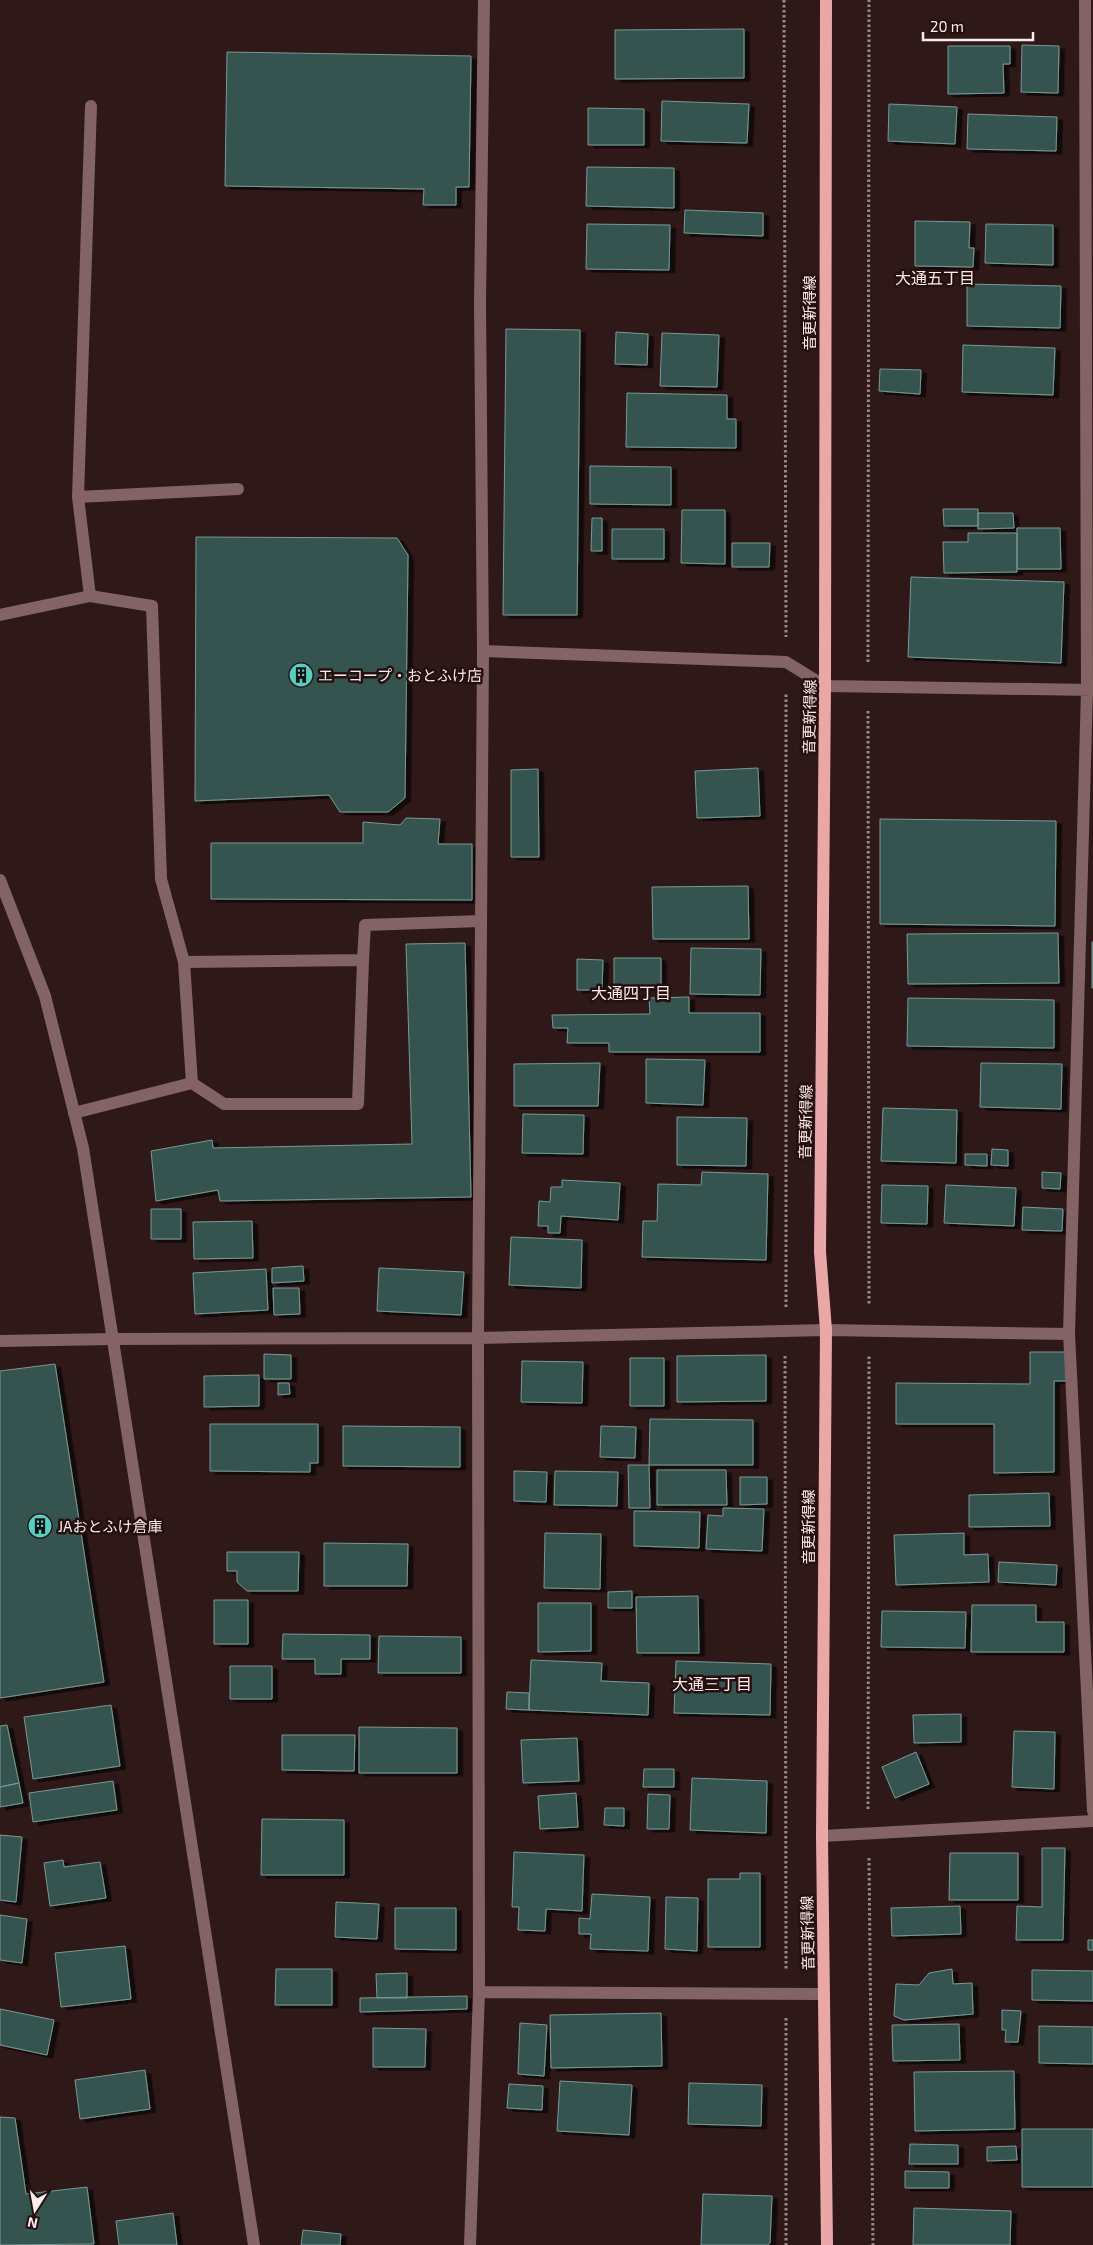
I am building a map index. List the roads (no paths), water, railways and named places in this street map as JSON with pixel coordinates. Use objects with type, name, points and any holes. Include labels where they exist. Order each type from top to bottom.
[{"type":"main road","name":"音更新得線","points":[[826,0],[825,686],[820,1252],[826,1330],[822,1836],[827,2245]]},
{"type":"street","points":[[470,2245],[479,1992],[478,1338],[483,651],[480,303],[484,0]]},
{"type":"street","points":[[1085,0],[1090,342],[1090,690],[1069,1334],[1093,1811]]},
{"type":"street","points":[[90,596],[78,497],[91,106]]},
{"type":"street","points":[[78,497],[238,490]]},
{"type":"street","points":[[0,615],[90,596],[152,606],[161,879],[184,962],[192,1083]]},
{"type":"street","points":[[483,651],[786,662],[825,686],[1090,690]]},
{"type":"street","points":[[0,880],[46,996],[83,1148],[254,2245]]},
{"type":"street","points":[[74,1113],[192,1083],[224,1104],[358,1104],[362,960],[365,925],[482,921]]},
{"type":"street","points":[[184,962],[362,960]]},
{"type":"street","points":[[0,1341],[112,1338],[478,1338],[826,1330],[1069,1334]]},
{"type":"street","points":[[822,1836],[1093,1820]]},
{"type":"street","points":[[479,1992],[824,1994]]},
{"type":"place","name":"エーコープ・おとふけ店","points":[[301,675]]},
{"type":"place","name":"JAおとふけ倉庫","points":[[40,1526]]},
{"type":"district","name":"大通五丁目","points":[[935,277]]},
{"type":"district","name":"大通四丁目","points":[[631,992]]},
{"type":"district","name":"大通三丁目","points":[[712,1683]]}]
